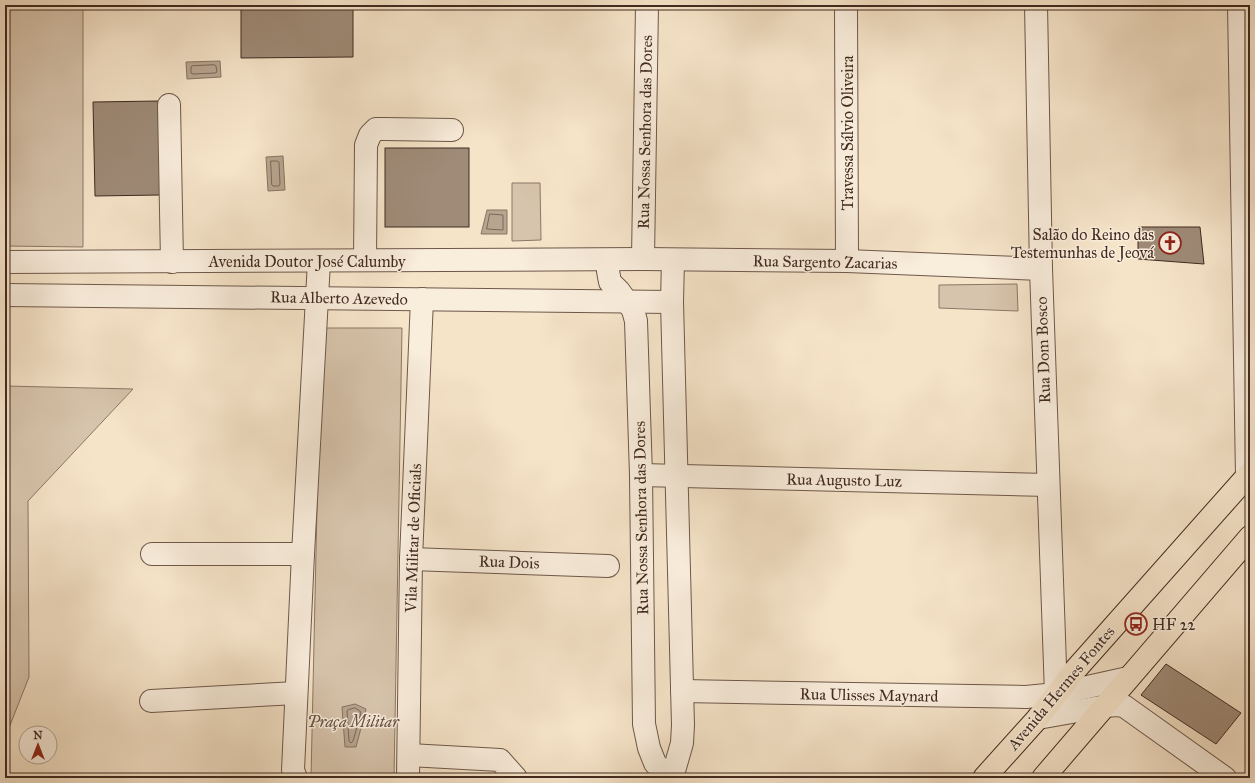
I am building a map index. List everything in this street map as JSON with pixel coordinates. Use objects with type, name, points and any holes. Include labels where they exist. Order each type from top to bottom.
[{"type":"main road","name":"Avenida Hermes Fontes","points":[[984,778],[1038,718],[1076,669],[1249,475]]},
{"type":"main road","points":[[1043,778],[1250,537]]},
{"type":"street","name":"Rua Nossa Senhora das Dores","points":[[643,259],[647,5]]},
{"type":"street","name":"Travessa Sálvio Oliveira","points":[[846,5],[847,261]]},
{"type":"street","name":"Rua Dom Bosco","points":[[1036,5],[1041,269],[1056,694]]},
{"type":"street","points":[[1239,5],[1249,475]]},
{"type":"street","points":[[169,105],[172,262]]},
{"type":"street","points":[[365,260],[366,145],[370,135],[376,129],[384,128],[452,130]]},
{"type":"street","name":"Rua Nossa Senhora das Dores","points":[[610,260],[608,271],[610,282],[628,302],[633,310],[638,334],[644,724],[649,748],[655,763],[668,778]]},
{"type":"street","name":"Rua Sargento Zacarias","points":[[610,260],[847,261],[1041,269]]},
{"type":"street","name":"Avenida Doutor José Calumby","points":[[5,262],[610,260]]},
{"type":"street","points":[[672,778],[682,743],[672,302],[673,260]]},
{"type":"street","points":[[296,778],[293,770],[296,693],[319,261]]},
{"type":"street","name":"Rua Alberto Azevedo","points":[[5,294],[672,302]]},
{"type":"street","name":"Vila Militar de Oficials","points":[[408,778],[411,559],[422,299]]},
{"type":"street","name":"Rua Augusto Luz","points":[[640,474],[1048,485]]},
{"type":"street","points":[[152,554],[303,554]]},
{"type":"street","name":"Rua Dois","points":[[411,559],[608,566]]},
{"type":"street","name":"Rua Ulisses Maynard","points":[[682,691],[1026,697],[1056,694],[1128,678]]},
{"type":"street","points":[[152,701],[296,693]]},
{"type":"street","points":[[1038,718],[1106,706],[1124,706],[1225,778]]},
{"type":"street","points":[[409,755],[500,760],[516,778]]},
{"type":"green space","points":[[5,5],[83,5],[83,247],[5,246]]},
{"type":"green space","points":[[512,183],[540,183],[541,240],[512,241]]},
{"type":"green space","points":[[1017,284],[1018,311],[939,308],[939,285]]},
{"type":"green space","name":"Praça Militar","points":[[321,328],[402,328],[394,778],[311,778]]},
{"type":"green space","points":[[5,386],[133,389],[28,501],[29,677],[5,738]]},
{"type":"water","points":[[220,61],[221,77],[187,79],[186,62]]},
{"type":"water","points":[[283,156],[285,190],[268,191],[266,157]]},
{"type":"water","points":[[487,210],[507,210],[507,234],[481,234]]},
{"type":"water","points":[[355,704],[366,709],[356,747],[345,747],[342,707]]},
{"type":"building","points":[[241,5],[353,5],[353,57],[241,58]]},
{"type":"building","points":[[159,101],[160,195],[95,196],[93,102]]},
{"type":"building","points":[[385,148],[469,148],[469,227],[385,227]]},
{"type":"building","name":"Salão do Reino das Testemunhas de Jeová","points":[[1138,227],[1200,227],[1204,264],[1138,259]]},
{"type":"building","points":[[1166,664],[1241,713],[1216,744],[1141,695]]},
{"type":"place","name":"Salão do Reino das Testemunhas de Jeová","points":[[1170,243]]},
{"type":"place","name":"HF 22","points":[[1136,624]]}]
